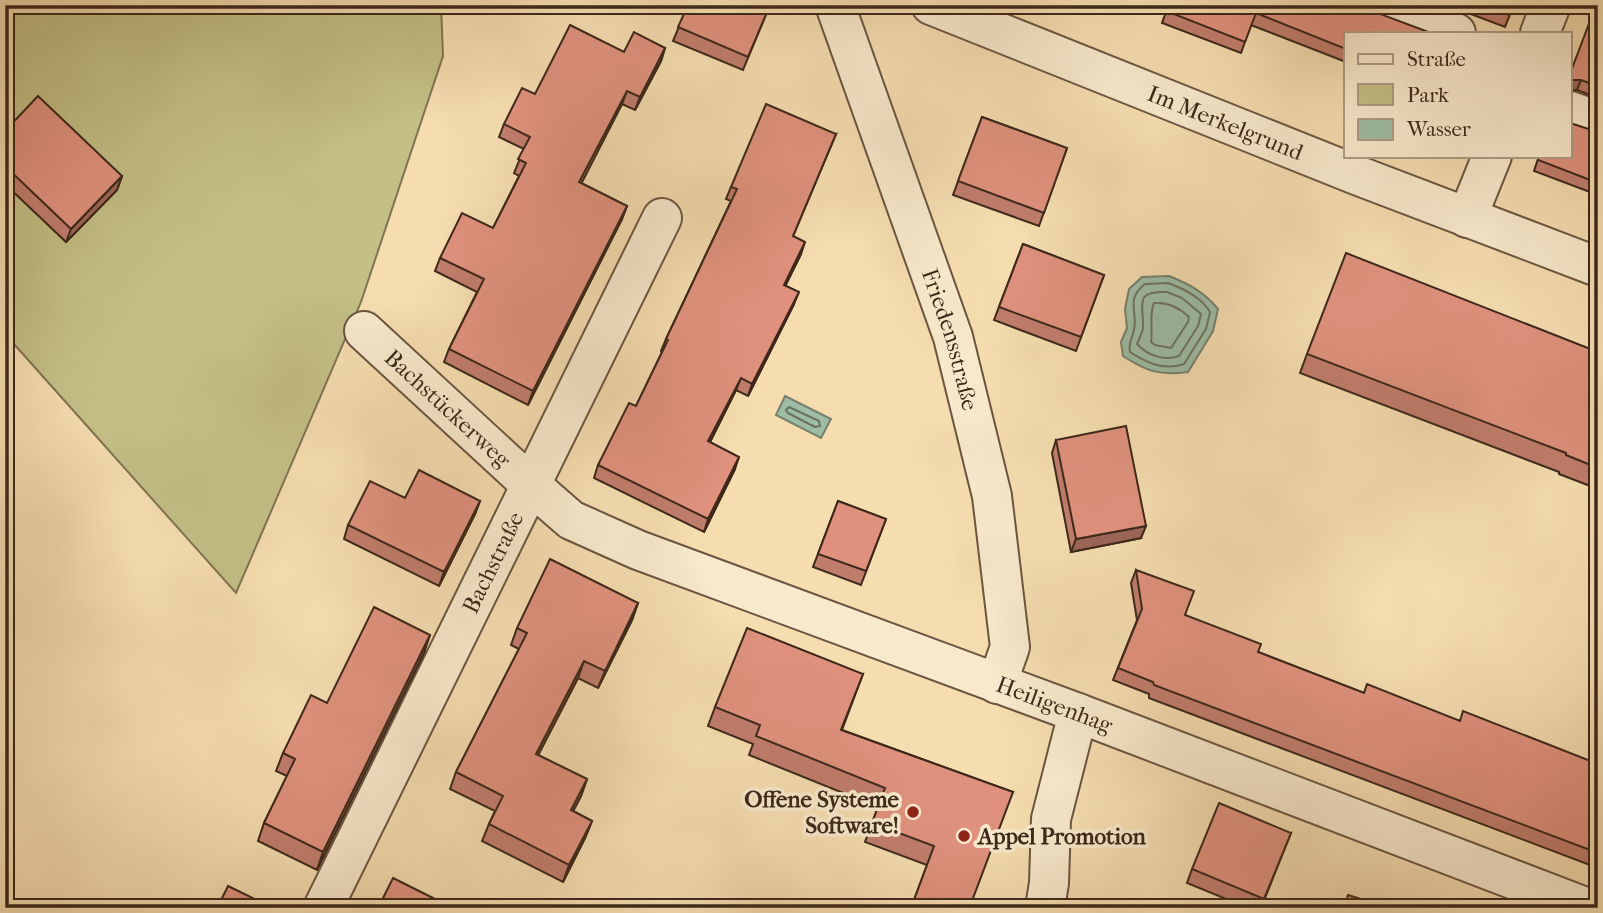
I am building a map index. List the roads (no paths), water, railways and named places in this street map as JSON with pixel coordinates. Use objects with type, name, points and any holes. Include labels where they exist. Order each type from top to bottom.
[{"type":"street","name":"Friedensstraße","points":[[835,5],[953,337],[989,483],[1010,647],[997,684]]},
{"type":"street","name":"Im Merkelgrund","points":[[930,5],[1467,218],[1598,267]]},
{"type":"street","points":[[1384,5],[1453,32]]},
{"type":"street","points":[[1540,32],[1551,5]]},
{"type":"street","points":[[1572,112],[1598,121]]},
{"type":"street","points":[[1467,218],[1491,158]]},
{"type":"street","name":"Bachstraße","points":[[323,908],[662,218]]},
{"type":"street","name":"Bachstückerweg","points":[[364,331],[532,486]]},
{"type":"street","name":"Heiligenhag","points":[[532,486],[571,520],[638,550],[1078,713],[1588,908]]},
{"type":"street","points":[[1045,908],[1049,883],[1051,818],[1078,713]]},
{"type":"water","points":[[1169,276],[1196,289],[1218,309],[1213,331],[1188,372],[1153,371],[1123,356],[1121,342],[1127,328],[1125,309],[1129,289],[1142,277]]},
{"type":"water","points":[[785,396],[831,419],[821,438],[776,415]]},
{"type":"place","name":"Offene Systeme Software!","points":[[913,812]]},
{"type":"place","name":"Appel Promotion","points":[[964,836]]}]
